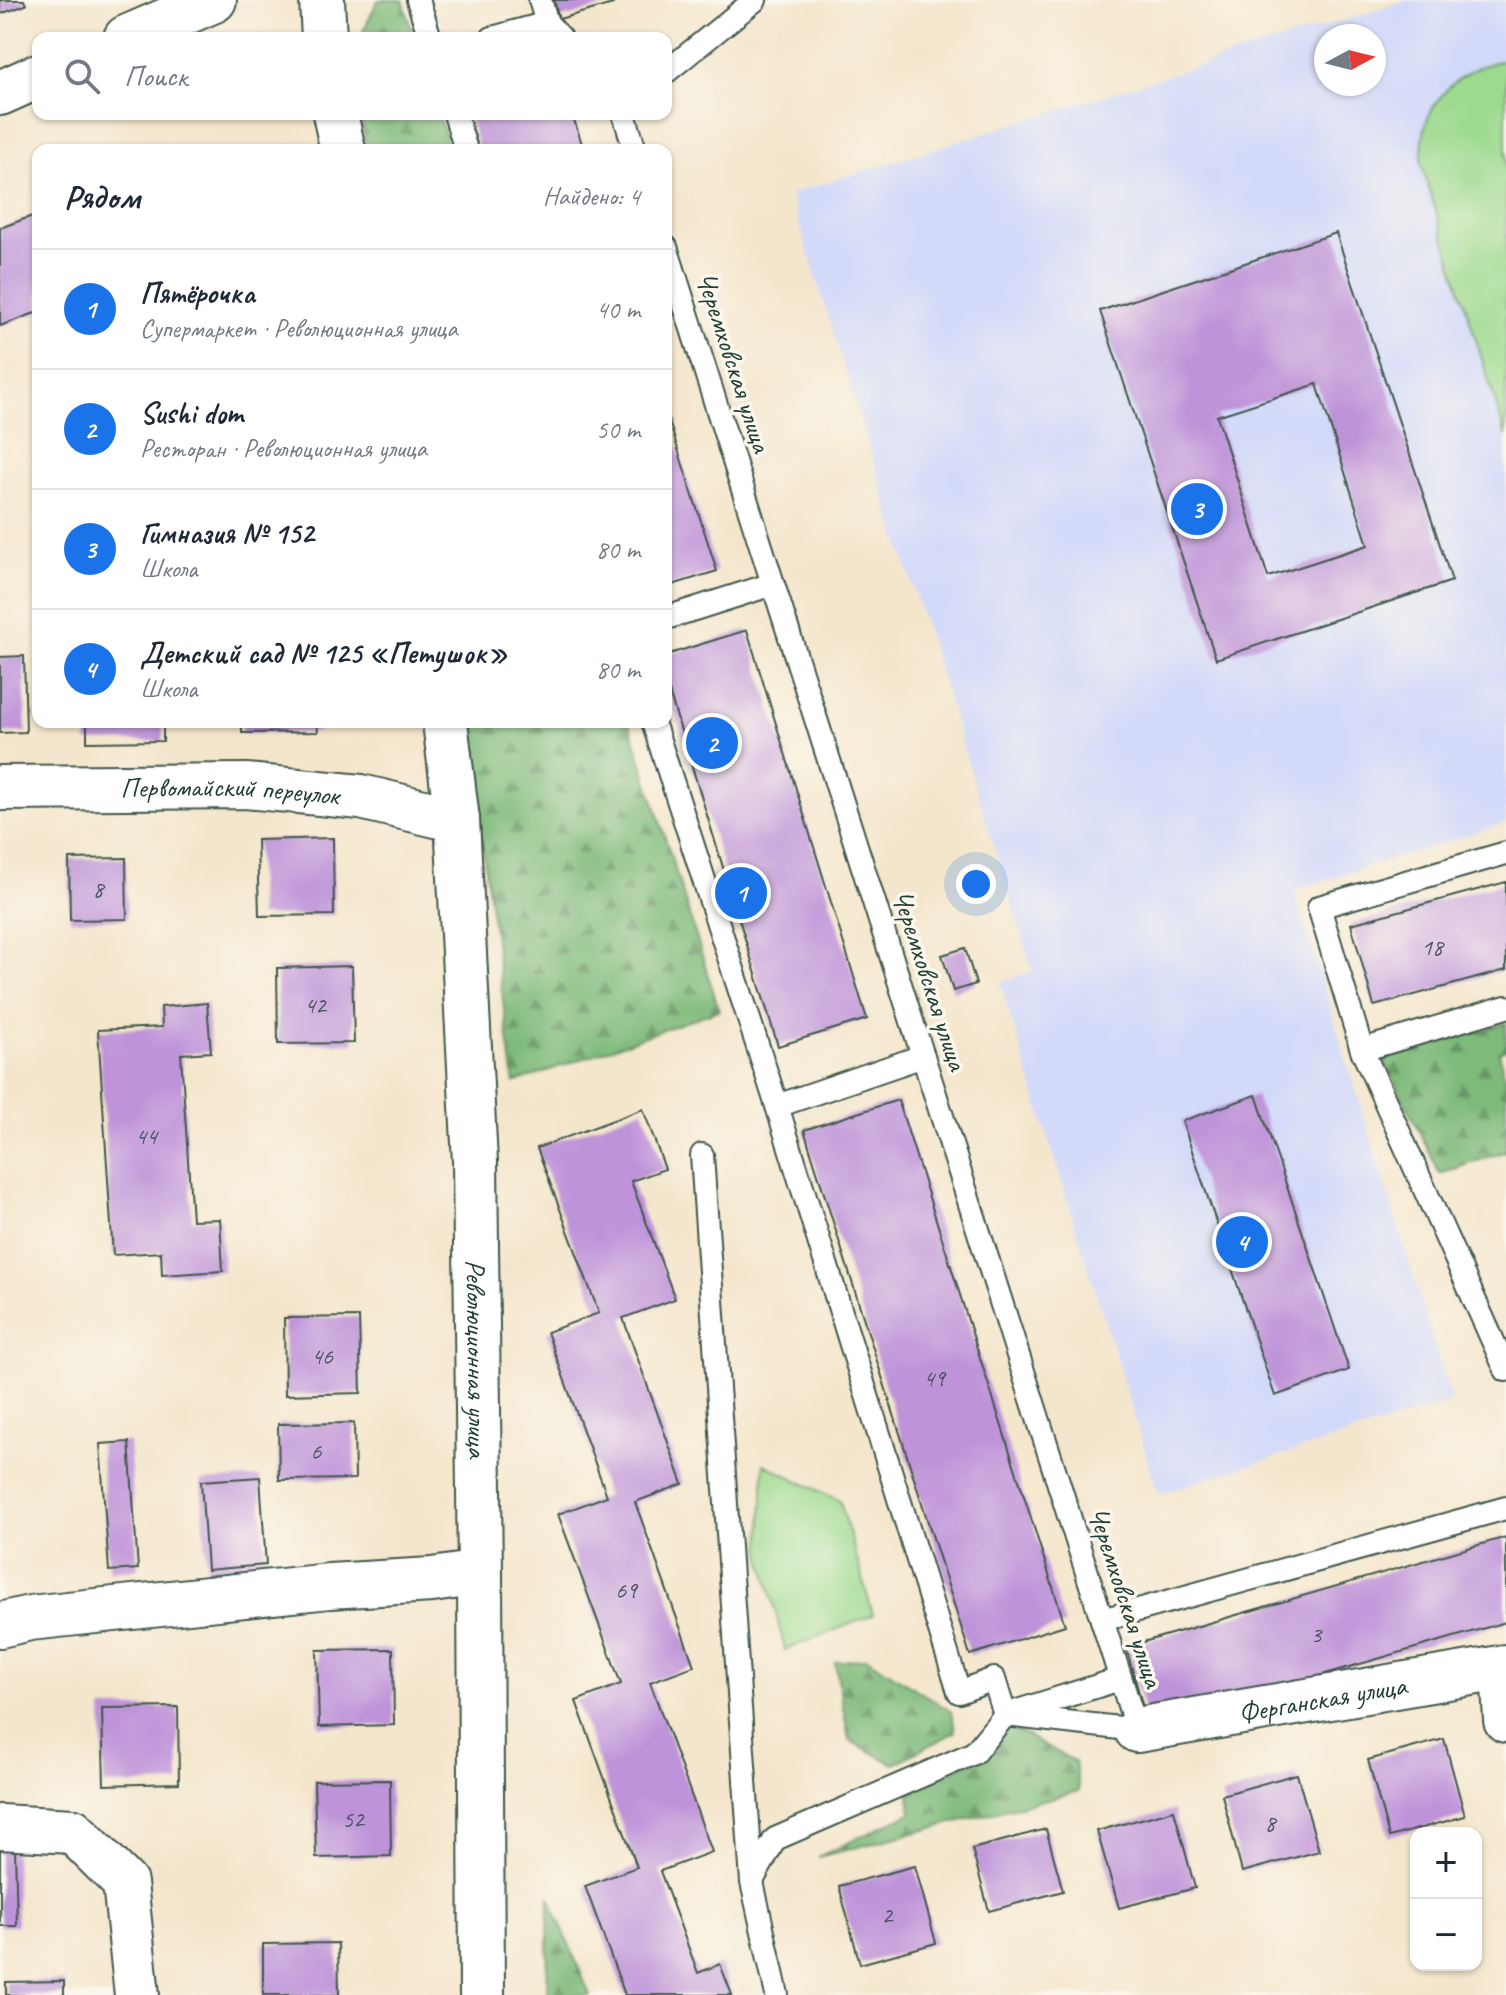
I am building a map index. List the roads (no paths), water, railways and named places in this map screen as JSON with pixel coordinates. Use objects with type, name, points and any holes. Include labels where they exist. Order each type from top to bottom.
[{"type":"street","points":[[140,32],[214,0]]},
{"type":"street","points":[[322,0],[324,32]]},
{"type":"street","points":[[0,93],[32,79]]},
{"type":"street","points":[[336,120],[342,144]]},
{"type":"street","name":"Революционная улица","points":[[446,728],[457,820],[475,1162],[482,1995]]},
{"type":"street","name":"Первомайский переулок","points":[[0,788],[246,786],[361,797],[457,820]]},
{"type":"street","points":[[0,1625],[30,1618],[480,1573]]},
{"type":"street","points":[[1504,1667],[1506,1720]]},
{"type":"street","name":"Ферганская улица","points":[[1137,1730],[1504,1667]]},
{"type":"street","points":[[0,1827],[73,1831],[125,1883],[137,1995]]},
{"type":"lane","points":[[418,0],[428,32]]},
{"type":"lane","points":[[540,0],[554,30]]},
{"type":"lane","points":[[672,67],[755,0]]},
{"type":"lane","points":[[457,120],[464,144]]},
{"type":"lane","points":[[626,120],[633,144]]},
{"type":"lane","name":"Черемховская улица","points":[[672,266],[1137,1730]]},
{"type":"lane","points":[[672,616],[773,584]]},
{"type":"lane","points":[[655,728],[777,1106],[959,1692],[994,1679],[1005,1715]]},
{"type":"lane","points":[[1506,853],[1319,907],[1362,1050],[1506,1370]]},
{"type":"lane","points":[[1362,1050],[1506,1007]]},
{"type":"lane","points":[[777,1106],[923,1056]]},
{"type":"lane","points":[[702,1155],[752,1882],[777,1995]]},
{"type":"lane","points":[[1102,1620],[1506,1508]]},
{"type":"lane","points":[[752,1882],[775,1839],[974,1753],[1005,1715],[1120,1679]]},
{"type":"lane","points":[[1005,1715],[1137,1730]]},
{"type":"place","name":"Гимназия № 152","points":[[1197,509]]},
{"type":"place","name":"Sushi dom","points":[[712,743]]},
{"type":"place","name":"Пятёрочка","points":[[741,893]]},
{"type":"place","name":"Детский сад № 125 «Петушок»","points":[[1242,1242]]}]
